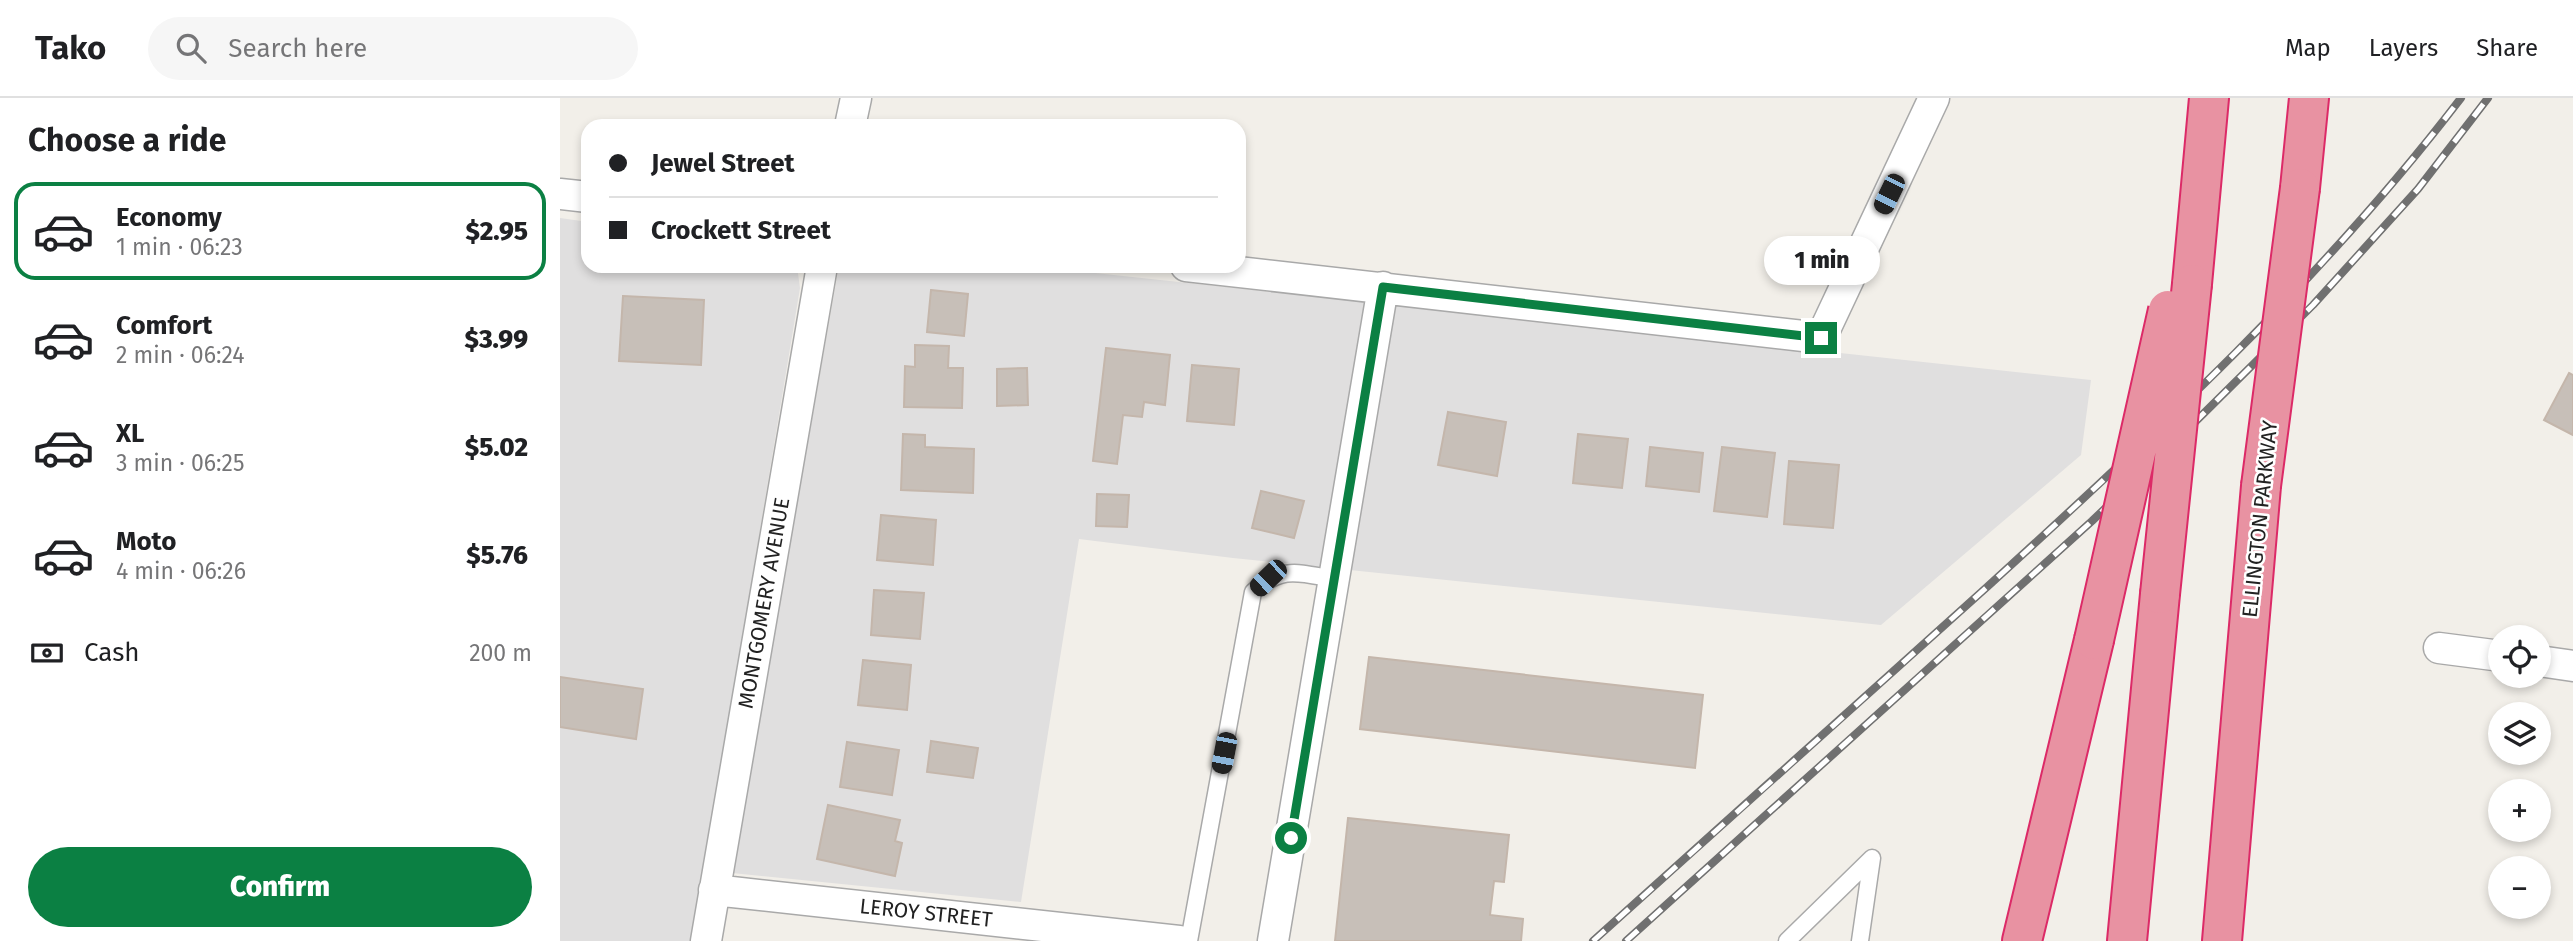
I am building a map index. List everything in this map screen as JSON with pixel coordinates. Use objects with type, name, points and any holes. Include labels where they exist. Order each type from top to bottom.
[{"type":"highway","points":[[2022,941],[2180,297],[2209,98]]},
{"type":"highway","name":"ELLINGTON PARKWAY","points":[[2222,941],[2261,486],[2300,188],[2309,98]]},
{"type":"highway","points":[[2127,941],[2160,594],[2180,297]]},
{"type":"street","points":[[852,119],[856,98]]},
{"type":"street","points":[[1246,272],[1821,338],[1934,98]]},
{"type":"street","points":[[560,194],[581,196]]},
{"type":"street","name":"MONTGOMERY AVENUE","points":[[706,941],[821,273]]},
{"type":"street","points":[[1273,941],[1383,287]]},
{"type":"street","points":[[2439,648],[2488,654]]},
{"type":"street","points":[[2551,663],[2573,666]]},
{"type":"street","name":"LEROY STREET","points":[[714,890],[1179,941]]},
{"type":"lane","points":[[1189,941],[1253,592],[1268,578],[1293,572],[1334,579]]},
{"type":"lane","points":[[1787,941],[1872,858],[1860,941]]},
{"type":"shaded area","points":[[560,218],[581,221],[581,273],[798,273],[800,288],[692,941],[560,941]]},
{"type":"shaded area","points":[[838,273],[1095,273],[2091,380],[2081,455],[1881,625],[1233,558],[1079,539],[1021,902],[732,873]]},
{"type":"building","points":[[931,290],[968,294],[964,336],[927,332]]},
{"type":"building","points":[[623,296],[704,300],[701,365],[619,361]]},
{"type":"building","points":[[915,345],[949,346],[948,368],[963,368],[962,408],[904,407],[905,366],[915,367]]},
{"type":"building","points":[[1106,348],[1170,355],[1165,405],[1144,402],[1142,417],[1123,415],[1117,464],[1093,461]]},
{"type":"building","points":[[1192,365],[1239,369],[1234,425],[1187,421]]},
{"type":"building","points":[[1027,368],[1028,405],[997,406],[997,369]]},
{"type":"building","points":[[2569,373],[2573,375],[2573,435],[2544,420]]},
{"type":"building","points":[[1448,412],[1506,422],[1497,476],[1438,465]]},
{"type":"building","points":[[903,434],[925,435],[925,447],[974,449],[973,493],[901,490]]},
{"type":"building","points":[[1578,434],[1628,439],[1622,488],[1573,483]]},
{"type":"building","points":[[1650,447],[1703,453],[1699,492],[1646,486]]},
{"type":"building","points":[[1722,447],[1775,453],[1767,517],[1714,511]]},
{"type":"building","points":[[1789,461],[1839,465],[1833,528],[1784,524]]},
{"type":"building","points":[[1261,491],[1304,501],[1294,538],[1252,528]]},
{"type":"building","points":[[1097,494],[1129,495],[1127,527],[1096,526]]},
{"type":"building","points":[[881,515],[936,520],[933,565],[877,560]]},
{"type":"building","points":[[874,590],[924,593],[920,639],[871,635]]},
{"type":"building","points":[[1369,657],[1703,695],[1695,768],[1360,729]]},
{"type":"building","points":[[863,660],[911,665],[907,710],[858,705]]},
{"type":"building","points":[[560,677],[643,689],[636,739],[560,727]]},
{"type":"building","points":[[931,741],[978,748],[973,778],[927,772]]},
{"type":"building","points":[[847,742],[899,750],[892,795],[840,787]]},
{"type":"building","points":[[828,805],[900,820],[895,841],[902,843],[895,876],[817,859]]},
{"type":"building","points":[[1348,818],[1509,835],[1504,882],[1494,881],[1490,915],[1523,919],[1521,941],[1335,941]]},
{"type":"railway","points":[[1593,941],[1987,587],[2174,413],[2295,292],[2408,165],[2461,98]]},
{"type":"railway","points":[[1626,941],[2092,521],[2193,424],[2313,305],[2418,189],[2488,98]]},
{"type":"route","points":[[1291,838],[1383,287],[1821,338]]}]
